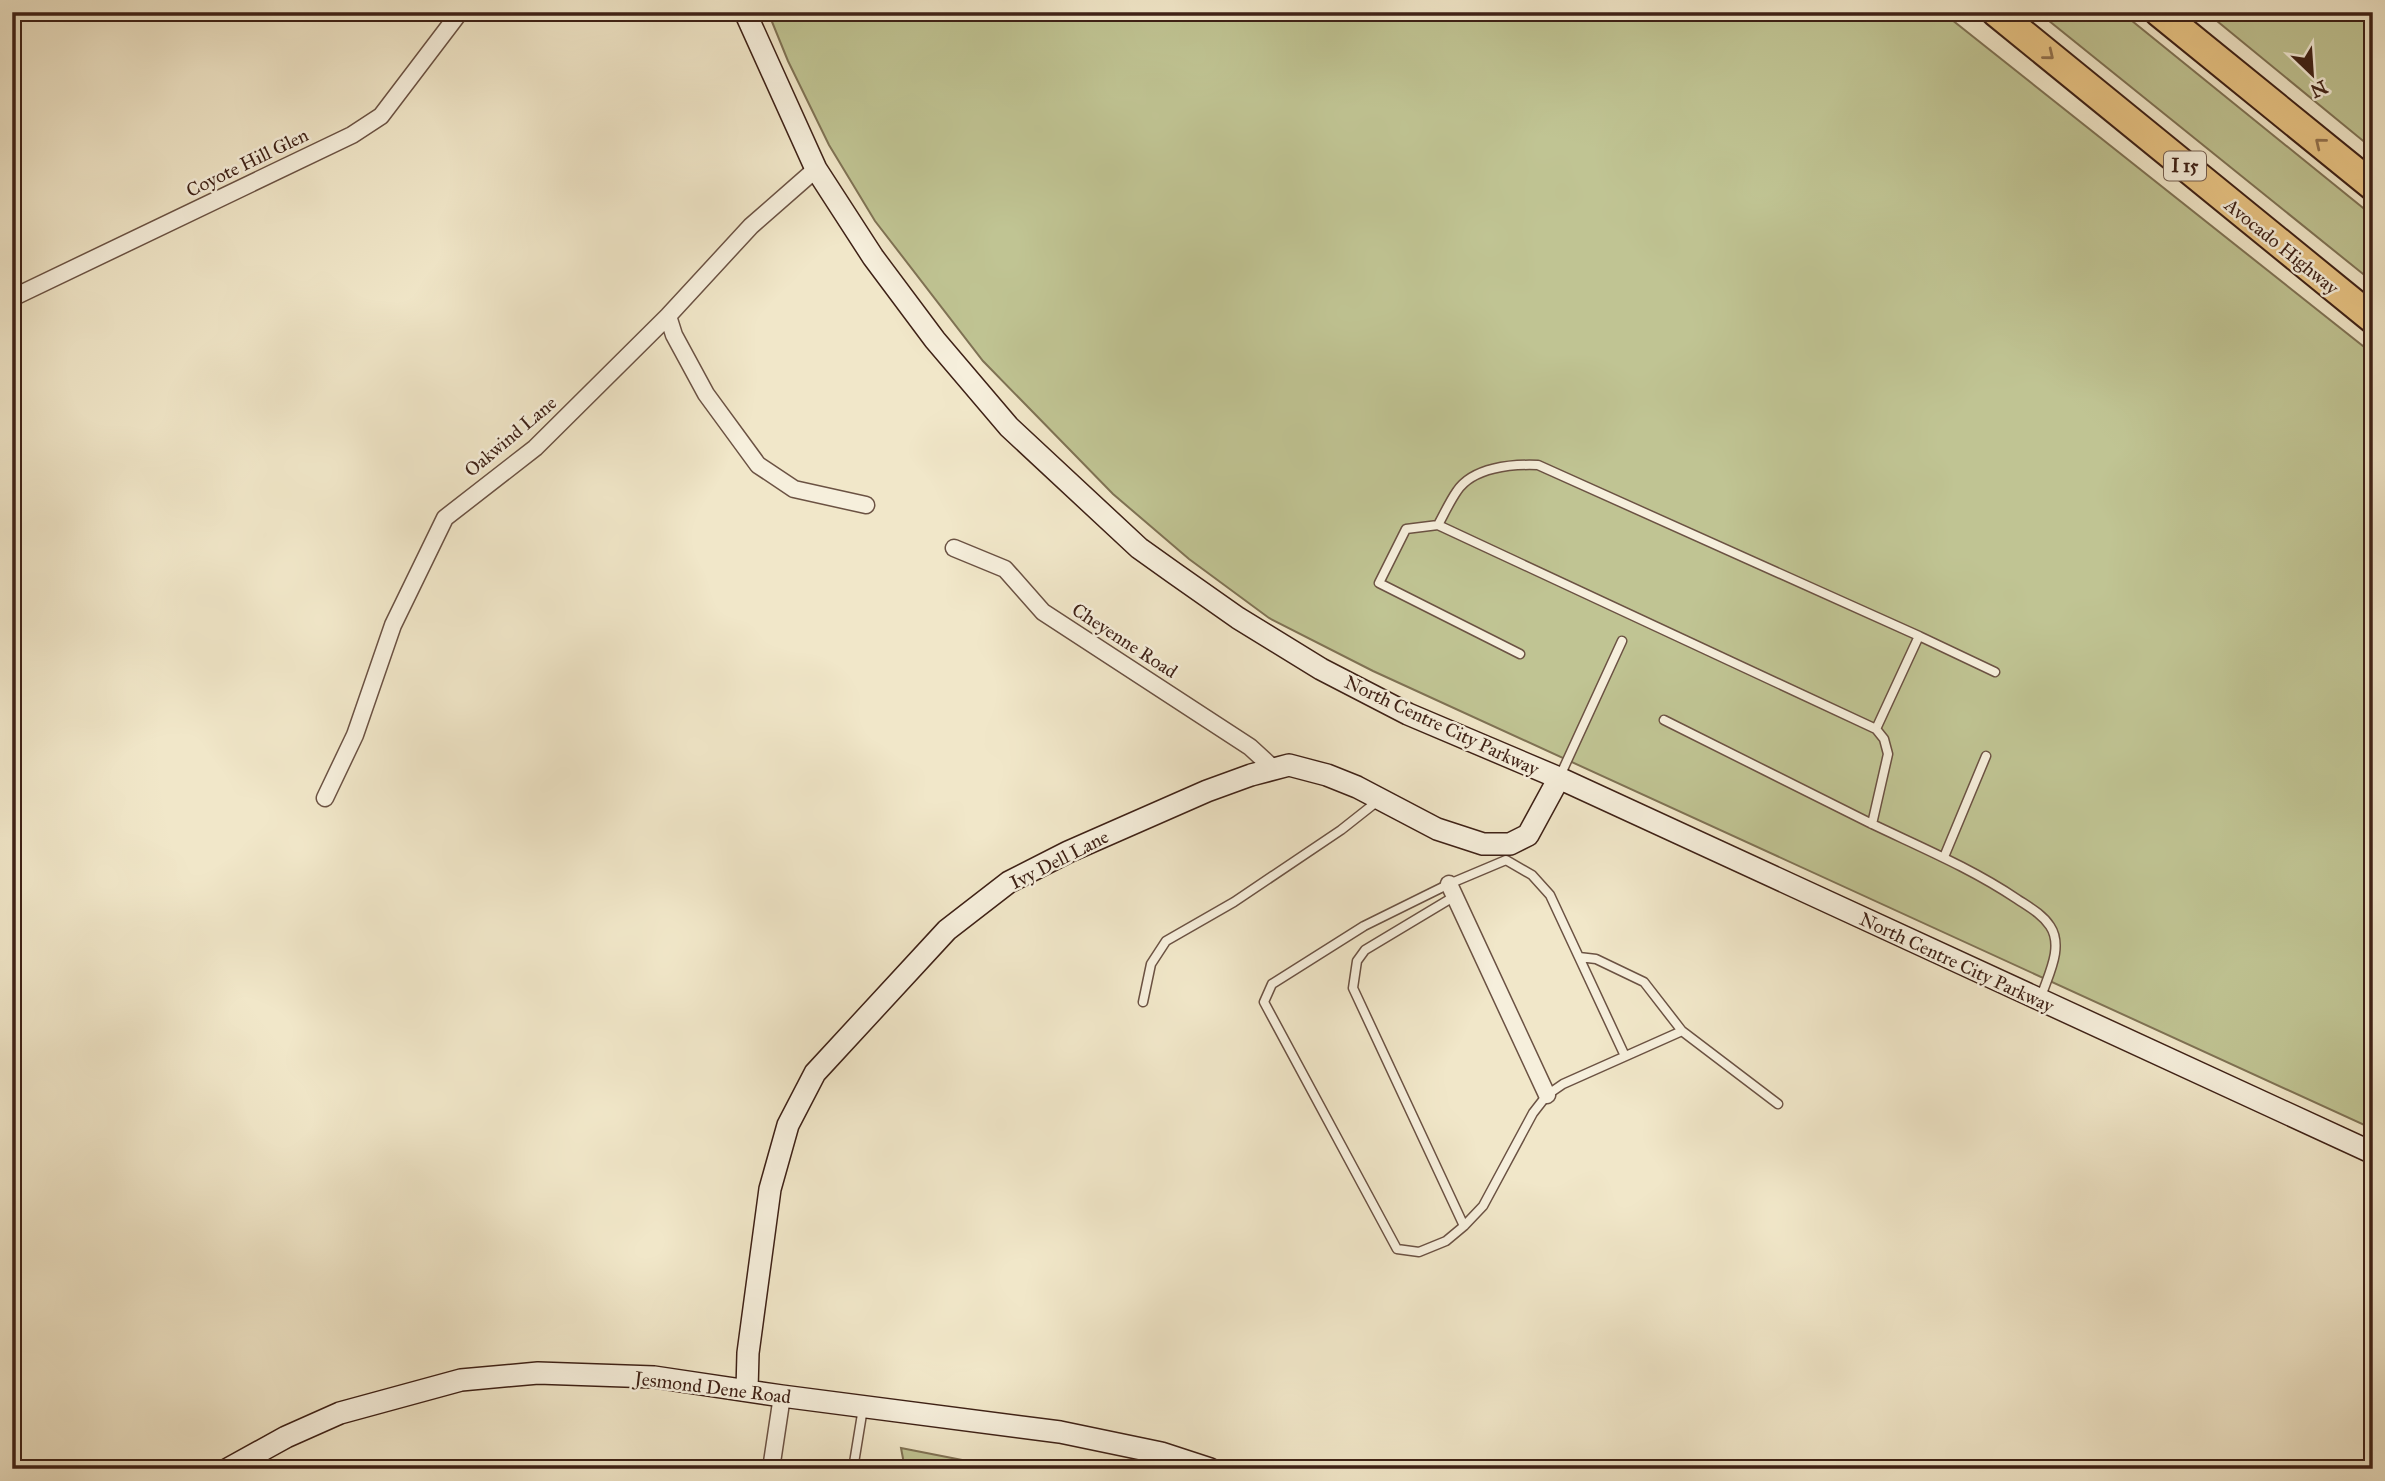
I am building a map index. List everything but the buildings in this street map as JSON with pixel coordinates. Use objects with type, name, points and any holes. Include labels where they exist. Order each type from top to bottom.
[{"type":"highway","name":"Avocado Highway","points":[[1996,12],[2373,319]]},
{"type":"highway","points":[[2159,12],[2373,186]]},
{"type":"street","name":"Coyote Hill Glen","points":[[12,298],[352,135],[381,116],[460,12]]},
{"type":"street","name":"North Centre City Parkway","points":[[745,12],[816,169],[873,257],[941,348],[1009,427],[1139,548],[1238,618],[1321,669],[1408,714],[1559,778],[2373,1153]]},
{"type":"street","name":"Oakwind Lane","points":[[325,798],[355,736],[393,625],[445,518],[535,448],[668,316],[751,226],[816,169]]},
{"type":"street","points":[[668,316],[674,335],[706,394],[758,465],[794,489],[866,505]]},
{"type":"street","name":"Cheyenne Road","points":[[954,548],[1005,569],[1043,612],[1250,747],[1274,769]]},
{"type":"street","name":"Ivy Dell Lane","points":[[747,1390],[748,1353],[770,1189],[788,1125],[815,1073],[947,930],[1009,882],[1068,852],[1207,791],[1289,765],[1327,775],[1437,829],[1508,852]]},
{"type":"street","points":[[1508,852],[1528,835],[1559,778]]},
{"type":"street","points":[[1452,890],[1547,1095]]},
{"type":"street","name":"Jesmond Dene Road","points":[[228,1469],[286,1437],[340,1413],[461,1380],[538,1373],[641,1376],[1060,1432],[1161,1453],[1210,1469]]},
{"type":"street","points":[[771,1469],[782,1396]]},
{"type":"lane","points":[[1438,525],[1457,491],[1467,480],[1517,464],[1538,465],[1995,672]]},
{"type":"lane","points":[[1520,654],[1380,583],[1406,529],[1438,525],[1876,729],[1884,739],[1888,754],[1872,824]]},
{"type":"lane","points":[[1876,729],[1919,636]]},
{"type":"lane","points":[[1559,778],[1622,641]]},
{"type":"lane","points":[[1664,720],[1944,857],[2004,890],[2041,915],[2051,926],[2057,939],[2056,951],[2040,999]]},
{"type":"lane","points":[[1944,857],[1986,756]]},
{"type":"lane","points":[[1143,1002],[1151,964],[1166,941],[1234,902],[1341,830],[1379,800]]},
{"type":"lane","points":[[1464,1226],[1353,988],[1357,961],[1365,950],[1508,852],[1550,895],[1625,1056]]},
{"type":"lane","points":[[1452,890],[1364,926],[1272,984],[1264,1002],[1397,1249],[1419,1252],[1446,1241],[1464,1226],[1483,1206],[1533,1112],[1547,1095],[1563,1084],[1682,1031]]},
{"type":"lane","points":[[1579,957],[1596,959],[1643,982],[1682,1031],[1778,1104]]},
{"type":"lane","points":[[853,1469],[863,1405]]},
{"type":"green space","points":[[768,12],[1942,12],[2373,354],[2373,1129],[1373,671],[1269,618],[1189,559],[1113,494],[983,361],[875,221],[829,145],[788,61]]},
{"type":"green space","points":[[2038,12],[2121,12],[2373,216],[2373,282]]},
{"type":"green space","points":[[2206,12],[2364,12],[2373,24],[2373,149]]},
{"type":"green space","points":[[901,1448],[1008,1469],[905,1469]]}]
